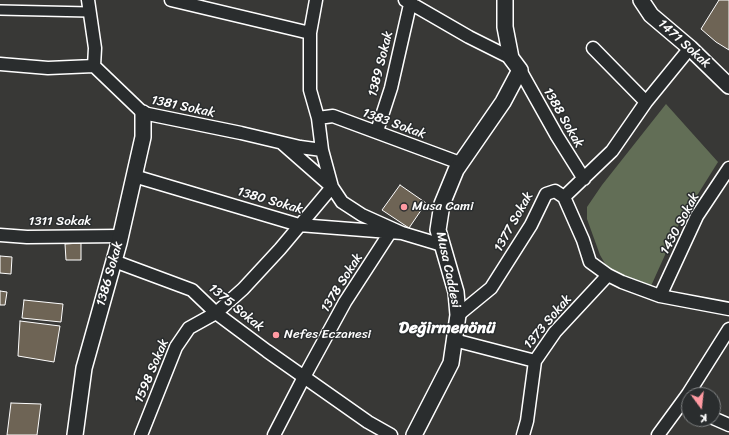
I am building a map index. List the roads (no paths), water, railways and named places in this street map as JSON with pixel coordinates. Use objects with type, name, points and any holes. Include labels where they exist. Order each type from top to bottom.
[{"type":"street","points":[[0,64],[48,68],[94,66],[95,48],[88,0]]},
{"type":"street","points":[[170,0],[310,33]]},
{"type":"street","points":[[316,0],[310,33],[310,90],[318,118],[322,150],[332,187]]},
{"type":"street","points":[[505,0],[505,27],[511,58],[520,70]]},
{"type":"street","name":"1471 Sokak","points":[[641,0],[651,15],[690,48],[729,86]]},
{"type":"street","points":[[409,1],[469,37],[511,58]]},
{"type":"street","name":"1389 Sokak","points":[[377,131],[391,88],[409,1]]},
{"type":"street","points":[[0,10],[89,12]]},
{"type":"street","points":[[593,48],[646,102]]},
{"type":"street","points":[[690,48],[646,102],[612,151],[564,197],[583,240],[590,262],[608,275],[622,282],[660,296],[729,309]]},
{"type":"street","name":"1381 Sokak","points":[[94,66],[143,113],[234,131],[282,143],[322,150]]},
{"type":"street","name":"Musa Caddesi","points":[[414,435],[451,363],[458,315],[456,292],[438,230],[442,204],[460,163],[503,102],[520,70]]},
{"type":"street","name":"1388 Sokak","points":[[520,70],[557,136],[584,179]]},
{"type":"street","name":"1386 Sokak","points":[[75,435],[84,368],[114,260],[134,176],[143,137],[143,113]]},
{"type":"street","name":"1383 Sokak","points":[[318,118],[333,116],[377,131],[460,163]]},
{"type":"street","name":"1381 Sokak","points":[[282,143],[332,187]]},
{"type":"street","name":"1430 Sokak","points":[[660,296],[697,216],[729,168]]},
{"type":"street","name":"1380 Sokak","points":[[134,176],[299,225],[396,232]]},
{"type":"street","name":"1380 Sokak","points":[[332,187],[342,202],[362,215],[396,232],[442,245]]},
{"type":"street","name":"1598 Sokak","points":[[141,435],[176,347],[189,328],[216,313],[243,289],[280,249],[332,187]]},
{"type":"street","name":"1377 Sokak","points":[[458,315],[491,288],[531,225],[546,194],[555,191],[564,197]]},
{"type":"street","name":"1378 Sokak","points":[[274,435],[304,376],[345,302],[396,232]]},
{"type":"street","name":"1311 Sokak","points":[[0,235],[26,237],[120,236]]},
{"type":"street","name":"1375 Sokak","points":[[114,260],[192,290],[216,313],[267,351],[368,422],[391,435]]},
{"type":"street","name":"1373 Sokak","points":[[454,340],[535,361],[555,332],[608,275]]},
{"type":"street","points":[[695,387],[729,329]]},
{"type":"street","points":[[522,435],[527,421],[535,361]]},
{"type":"street","points":[[658,435],[681,409]]},
{"type":"place","name":"Musa Cami","points":[[404,207]]},
{"type":"place","name":"Nefes Eczanesi","points":[[276,335]]},
{"type":"district","name":"Değirmenönü","points":[[447,329]]}]
